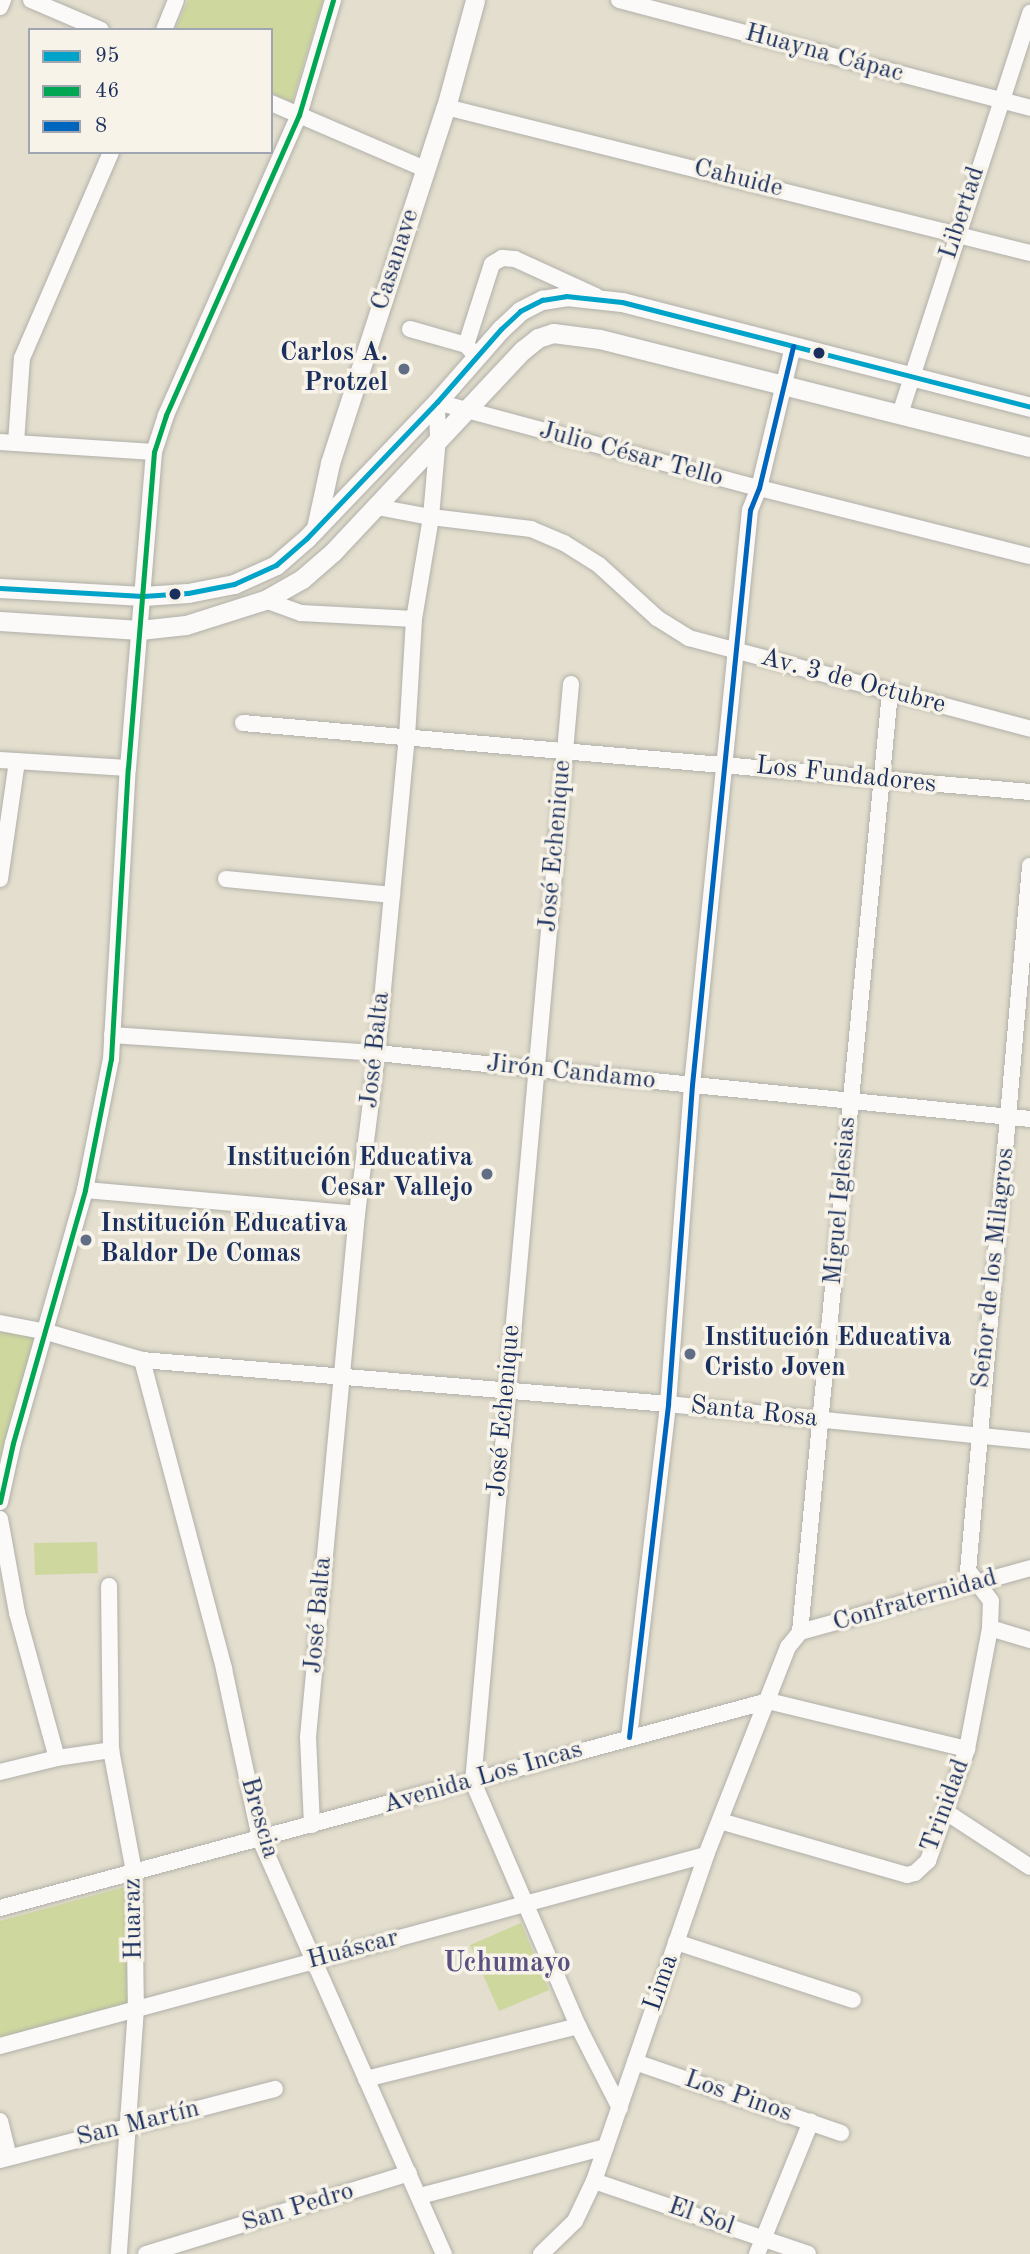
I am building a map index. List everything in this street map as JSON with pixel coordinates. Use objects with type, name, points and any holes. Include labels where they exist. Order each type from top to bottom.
[{"type":"street","points":[[0,7],[3,0]]},
{"type":"street","points":[[31,0],[96,28]]},
{"type":"street","points":[[165,28],[176,0]]},
{"type":"street","points":[[0,1491],[85,1190],[111,1059],[128,768],[154,452],[166,415],[299,115],[333,0]]},
{"type":"street","name":"Casanave","points":[[325,560],[315,540],[330,463],[446,107],[475,0]]},
{"type":"street","name":"Huayna Cápac","points":[[618,0],[1030,108]]},
{"type":"street","name":"Libertad","points":[[900,414],[956,234],[1030,13]]},
{"type":"street","points":[[273,104],[425,169]]},
{"type":"street","name":"Cahuide","points":[[446,107],[1030,253]]},
{"type":"street","points":[[110,154],[22,358],[8,443],[154,452]]},
{"type":"street","points":[[471,351],[492,264],[502,258],[515,259],[598,297],[1030,408]]},
{"type":"street","points":[[0,588],[143,596],[188,593],[234,584],[276,565],[316,529],[437,402],[471,351],[520,312],[542,300],[566,296],[598,297]]},
{"type":"street","points":[[410,329],[471,351]]},
{"type":"street","points":[[0,621],[140,630],[186,625],[265,600],[302,579],[325,560],[523,351],[538,338],[553,333],[600,339],[1030,447]]},
{"type":"street","points":[[629,1737],[668,1404],[692,1086],[750,510],[759,488],[793,346]]},
{"type":"street","name":"Julio César Tello","points":[[437,402],[466,412],[1030,556]]},
{"type":"street","name":"José Balta","points":[[312,1825],[308,1737],[341,1375],[377,1053],[407,737],[414,619],[431,517],[439,437],[437,402]]},
{"type":"street","name":"Av. 3 de Octubre","points":[[377,507],[431,517],[531,529],[564,543],[599,565],[657,618],[689,638],[1030,729]]},
{"type":"street","points":[[265,600],[301,613],[414,619]]},
{"type":"street","name":"José Echenique","points":[[571,684],[472,1782],[578,2026],[620,2108]]},
{"type":"street","name":"Miguel Iglesias","points":[[768,1701],[788,1647],[800,1632],[890,692]]},
{"type":"street","name":"Los Fundadores","points":[[243,723],[1030,792]]},
{"type":"street","points":[[0,760],[128,768]]},
{"type":"street","points":[[0,879],[17,761]]},
{"type":"street","name":"Señor de los Milagros","points":[[976,1584],[968,1571],[978,1435],[1030,866]]},
{"type":"street","points":[[226,879],[392,895]]},
{"type":"street","name":"Jirón Candamo","points":[[112,1035],[377,1053],[1030,1119]]},
{"type":"street","points":[[85,1190],[357,1214]]},
{"type":"street","name":"Santa Rosa","points":[[0,1323],[47,1332],[142,1360],[668,1404],[1030,1441]]},
{"type":"street","name":"Brescia","points":[[142,1360],[224,1669],[260,1839],[444,2254]]},
{"type":"street","points":[[0,1519],[17,1613],[57,1758]]},
{"type":"street","name":"Confraternidad","points":[[800,1632],[1030,1569]]},
{"type":"street","name":"Trinidad","points":[[720,1821],[907,1875],[928,1861],[967,1749],[990,1628],[991,1601],[985,1590],[976,1584]]},
{"type":"street","name":"Huaraz","points":[[109,1586],[111,1750],[134,1872],[136,2008],[119,2254]]},
{"type":"street","points":[[0,1617],[17,1613]]},
{"type":"street","points":[[990,1628],[1030,1640]]},
{"type":"street","name":"Avenida Los Incas","points":[[0,1908],[768,1701],[967,1749]]},
{"type":"street","name":"Lima","points":[[541,2254],[575,2221],[594,2180],[706,1855],[768,1701]]},
{"type":"street","points":[[0,1772],[57,1758],[111,1750]]},
{"type":"street","points":[[946,1812],[1030,1867]]},
{"type":"street","name":"Huáscar","points":[[0,2046],[706,1855]]},
{"type":"street","points":[[676,1942],[853,2000]]},
{"type":"street","points":[[366,2079],[578,2026]]},
{"type":"street","name":"Los Pinos","points":[[635,2062],[841,2133]]},
{"type":"street","name":"San Martín","points":[[4,2158],[275,2089]]},
{"type":"street","points":[[0,2121],[4,2158]]},
{"type":"street","points":[[757,2254],[811,2122]]},
{"type":"street","points":[[420,2196],[606,2147]]},
{"type":"street","name":"San Pedro","points":[[146,2254],[409,2173]]},
{"type":"street","name":"El Sol","points":[[594,2180],[808,2254]]},
{"type":"green space","points":[[188,0],[323,0],[292,102],[273,94],[273,28],[176,28]]},
{"type":"green space","points":[[0,1331],[35,1336],[0,1459]]},
{"type":"green space","points":[[97,1542],[98,1573],[35,1575],[34,1543]]},
{"type":"green space","points":[[132,1885],[135,2003],[0,2042],[0,1921]]},
{"type":"green space","points":[[521,1923],[549,1990],[499,2011],[470,1945]]},
{"type":"transit line","name":"46","points":[[0,1502],[13,1443],[85,1190],[111,1059],[128,768],[154,452],[166,415],[299,115],[333,0]]},
{"type":"transit line","name":"95","points":[[0,588],[143,596],[188,593],[234,584],[276,565],[307,538],[437,402],[501,329],[520,311],[542,300],[566,296],[622,302],[1030,407]]},
{"type":"transit line","name":"8","points":[[629,1737],[668,1404],[692,1085],[750,510],[759,488],[793,346]]},
{"type":"place","name":"Carlos A. Protzel","points":[[404,369]]},
{"type":"place","name":"Institución Educativa Cesar Vallejo","points":[[487,1174]]},
{"type":"place","name":"Institución Educativa Baldor De Comas","points":[[86,1240]]},
{"type":"place","name":"Institución Educativa Cristo Joven","points":[[690,1354]]},
{"type":"district","name":"Uchumayo","points":[[507,1964]]}]
